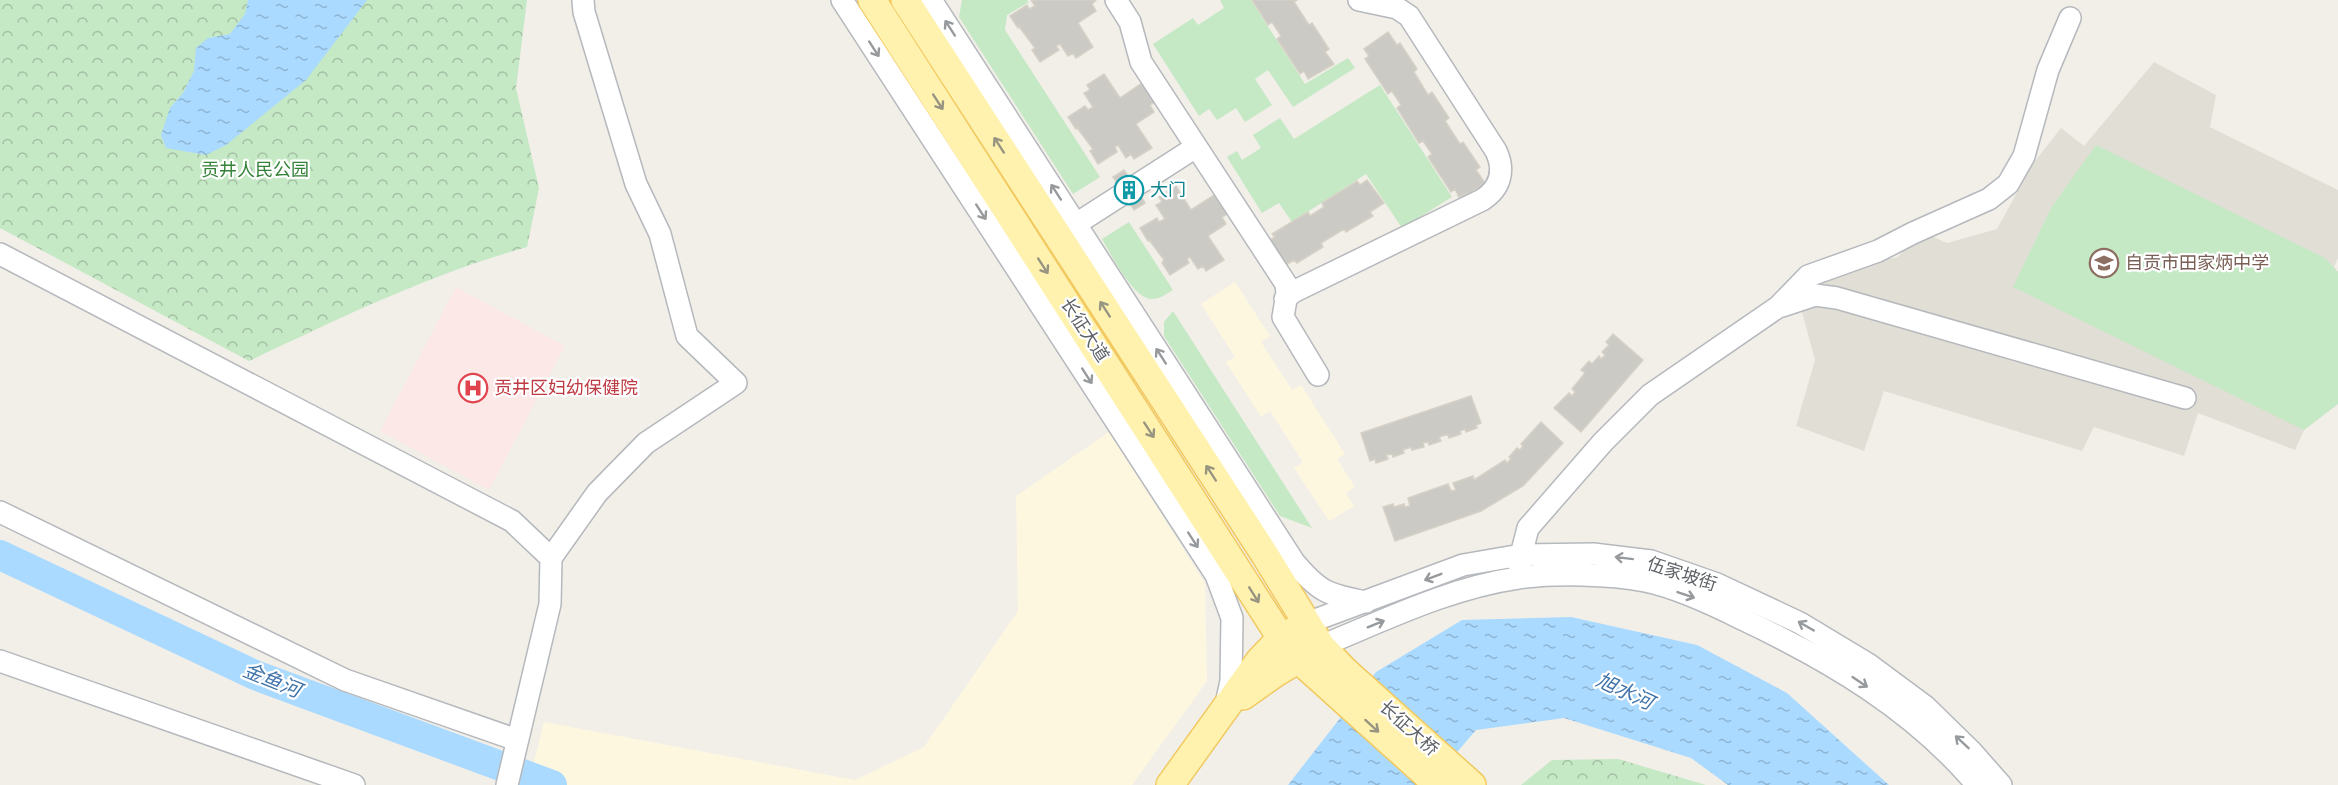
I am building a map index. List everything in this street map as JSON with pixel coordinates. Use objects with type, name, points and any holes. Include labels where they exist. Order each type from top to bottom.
[{"type":"main road","name":"长征大道","points":[[872,0],[1281,638],[1298,660],[1337,679]]},
{"type":"main road","name":"长征大道","points":[[905,0],[1321,646],[1337,679]]},
{"type":"main road","points":[[1170,785],[1260,660],[1281,638],[1307,624]]},
{"type":"main road","points":[[1225,709],[1274,674],[1321,646]]},
{"type":"main road","name":"长征大桥","points":[[1337,679],[1438,785]]},
{"type":"main road","name":"长征大桥","points":[[1337,679],[1472,785]]},
{"type":"street","points":[[507,785],[550,604],[551,558],[597,493],[646,443],[736,382],[687,336],[660,234],[636,184],[584,12],[583,0]]},
{"type":"street","points":[[842,0],[1216,575],[1232,618],[1231,681],[1225,709]]},
{"type":"street","points":[[931,0],[1294,562],[1311,583],[1334,596],[1367,602]]},
{"type":"street","points":[[1116,0],[1130,22],[1141,62],[1286,284],[1282,312],[1285,323],[1318,375]]},
{"type":"street","points":[[1285,299],[1293,292],[1482,200],[1496,188],[1501,173],[1501,162],[1496,151],[1409,16],[1398,8],[1359,0]]},
{"type":"street","points":[[1519,578],[1521,555],[1528,528],[1604,442],[1650,395],[1778,307],[1808,276],[1878,251],[1989,199],[2008,184],[2024,156],[2048,70],[2070,18]]},
{"type":"street","points":[[1076,224],[1196,147]]},
{"type":"street","points":[[0,254],[512,521],[551,558]]},
{"type":"street","points":[[1280,275],[1294,282],[1315,281]]},
{"type":"street","points":[[1778,307],[1815,295],[1837,298],[2185,398]]},
{"type":"street","points":[[0,512],[345,680],[517,740]]},
{"type":"street","name":"伍家坡街","points":[[1307,624],[1463,565],[1521,555],[1593,554],[1651,561],[1717,584],[1800,623],[1868,664],[1926,707],[1971,751],[2001,785]]},
{"type":"street","name":"伍家坡街","points":[[1321,646],[1465,588],[1519,578],[1591,575],[1646,581],[1712,604],[1788,640],[1858,681],[1913,722],[1959,763],[1977,785]]},
{"type":"street","points":[[0,661],[354,785]]},
{"type":"shaded area","name":"自贡市田家炳中学","points":[[2154,62],[2216,95],[2210,127],[2338,190],[2338,258],[2334,267],[2338,272],[2338,404],[2304,430],[2295,450],[2198,413],[2184,456],[2094,427],[2082,451],[1884,391],[1864,451],[1796,426],[1815,360],[1798,297],[1816,276],[1898,257],[1920,231],[1947,243],[1997,229],[2032,165],[2061,128],[2084,146]]},
{"type":"shaded area","points":[[1235,282],[1270,336],[1261,342],[1292,390],[1301,385],[1345,454],[1337,459],[1355,487],[1346,493],[1354,506],[1329,521],[1294,468],[1303,462],[1270,411],[1261,417],[1226,362],[1235,357],[1201,304]]},
{"type":"shaded area","name":"贡井区妇幼保健院","points":[[456,287],[565,346],[489,490],[380,431]]},
{"type":"shaded area","points":[[1109,432],[1205,583],[1207,681],[1132,785],[528,785],[544,722],[855,780],[924,747],[1018,611],[1016,496]]},
{"type":"green space","name":"贡井人民公园","points":[[0,0],[527,0],[516,88],[539,188],[527,247],[420,284],[351,313],[249,361],[0,228]]},
{"type":"green space","points":[[962,0],[1027,0],[1029,2],[1007,15],[1005,30],[1100,177],[1073,194],[959,17]]},
{"type":"green space","points":[[1220,0],[1251,0],[1305,84],[1348,58],[1355,68],[1293,107],[1268,70],[1255,79],[1272,105],[1245,122],[1236,108],[1217,120],[1209,109],[1199,116],[1153,44],[1193,18],[1198,25],[1224,8]]},
{"type":"green space","points":[[1380,85],[1452,197],[1402,228],[1366,174],[1292,222],[1279,203],[1262,213],[1227,157],[1237,151],[1242,160],[1261,148],[1253,135],[1280,118],[1294,139]]},
{"type":"green space","points":[[2096,145],[2325,258],[2338,272],[2338,404],[2304,430],[2013,287],[2051,208]]},
{"type":"green space","points":[[1129,222],[1173,290],[1160,297],[1152,299],[1137,292],[1123,275],[1102,239]]},
{"type":"green space","points":[[1173,311],[1312,528],[1280,516],[1164,336],[1164,322]]},
{"type":"green space","points":[[1618,759],[1706,785],[1521,785],[1552,760]]},
{"type":"water","points":[[248,0],[367,0],[306,80],[226,145],[206,155],[166,148],[161,135],[170,108],[183,93],[194,71],[196,48],[208,38],[230,34],[245,14]]},
{"type":"water","name":"旭水河","points":[[1571,617],[1697,645],[1787,693],[1889,785],[1728,785],[1691,758],[1564,718],[1476,730],[1429,785],[1288,785],[1376,672],[1462,620]]},
{"type":"building","points":[[1031,0],[1096,0],[1092,4],[1096,11],[1078,23],[1093,47],[1076,58],[1073,53],[1068,56],[1060,44],[1056,46],[1059,50],[1040,62],[1032,50],[1035,48],[1010,16],[1027,5],[1029,9],[1035,6]]},
{"type":"building","points":[[1252,0],[1297,0],[1294,2],[1309,25],[1312,23],[1329,49],[1325,52],[1334,64],[1308,79],[1304,71],[1300,74],[1277,39],[1281,36],[1272,22],[1268,25]]},
{"type":"building","points":[[1388,32],[1397,45],[1400,43],[1417,69],[1414,72],[1428,95],[1432,92],[1449,118],[1445,121],[1460,144],[1463,142],[1480,167],[1476,170],[1485,183],[1469,193],[1459,197],[1455,189],[1451,192],[1428,157],[1432,154],[1423,141],[1419,143],[1397,108],[1401,105],[1392,91],[1388,94],[1365,59],[1369,56],[1364,49]]},
{"type":"building","points":[[1104,74],[1120,98],[1142,83],[1155,102],[1150,105],[1154,112],[1136,124],[1152,148],[1134,159],[1131,154],[1126,158],[1118,145],[1115,147],[1117,152],[1098,164],[1090,151],[1093,149],[1068,117],[1085,106],[1088,110],[1093,107],[1084,93],[1090,90],[1087,85]]},
{"type":"building","name":"大门","points":[[1124,170],[1145,203],[1134,210],[1113,177]]},
{"type":"building","points":[[1367,180],[1384,203],[1370,212],[1373,216],[1346,232],[1344,229],[1321,243],[1323,247],[1297,263],[1294,260],[1281,268],[1267,242],[1275,237],[1272,234],[1308,212],[1310,216],[1324,207],[1322,203],[1357,181],[1360,185]]},
{"type":"building","points":[[1176,186],[1191,210],[1214,195],[1227,214],[1222,217],[1226,224],[1208,236],[1224,260],[1206,271],[1203,266],[1198,269],[1190,257],[1187,259],[1189,263],[1170,275],[1162,263],[1164,260],[1140,228],[1157,218],[1159,222],[1165,219],[1156,205],[1162,202],[1159,197]]},
{"type":"building","points":[[1613,334],[1643,360],[1581,432],[1554,408],[1569,393],[1572,396],[1575,392],[1572,389],[1585,373],[1581,370],[1589,361],[1592,364],[1599,356],[1601,359],[1605,355],[1602,352],[1609,345],[1606,342]]},
{"type":"building","points":[[1471,396],[1481,423],[1476,425],[1477,428],[1466,432],[1465,429],[1460,431],[1461,434],[1449,438],[1448,434],[1439,437],[1441,441],[1429,445],[1428,442],[1423,443],[1424,447],[1412,450],[1411,447],[1403,450],[1404,453],[1393,457],[1392,454],[1386,455],[1388,459],[1376,463],[1375,459],[1370,461],[1361,433]]},
{"type":"building","points":[[1541,422],[1563,443],[1523,486],[1481,511],[1395,541],[1383,507],[1393,504],[1394,507],[1404,504],[1405,507],[1410,506],[1408,498],[1448,484],[1451,491],[1456,490],[1453,483],[1473,476],[1474,480],[1505,460],[1507,463],[1511,459],[1509,457],[1517,448],[1520,450],[1523,446],[1521,444]]},
{"type":"waterway","name":"金鱼河","points":[[0,555],[255,675],[552,785]]},
{"type":"place","name":"大门","points":[[1129,190]]},
{"type":"place","name":"自贡市田家炳中学","points":[[2104,263]]},
{"type":"place","name":"贡井区妇幼保健院","points":[[473,388]]}]
